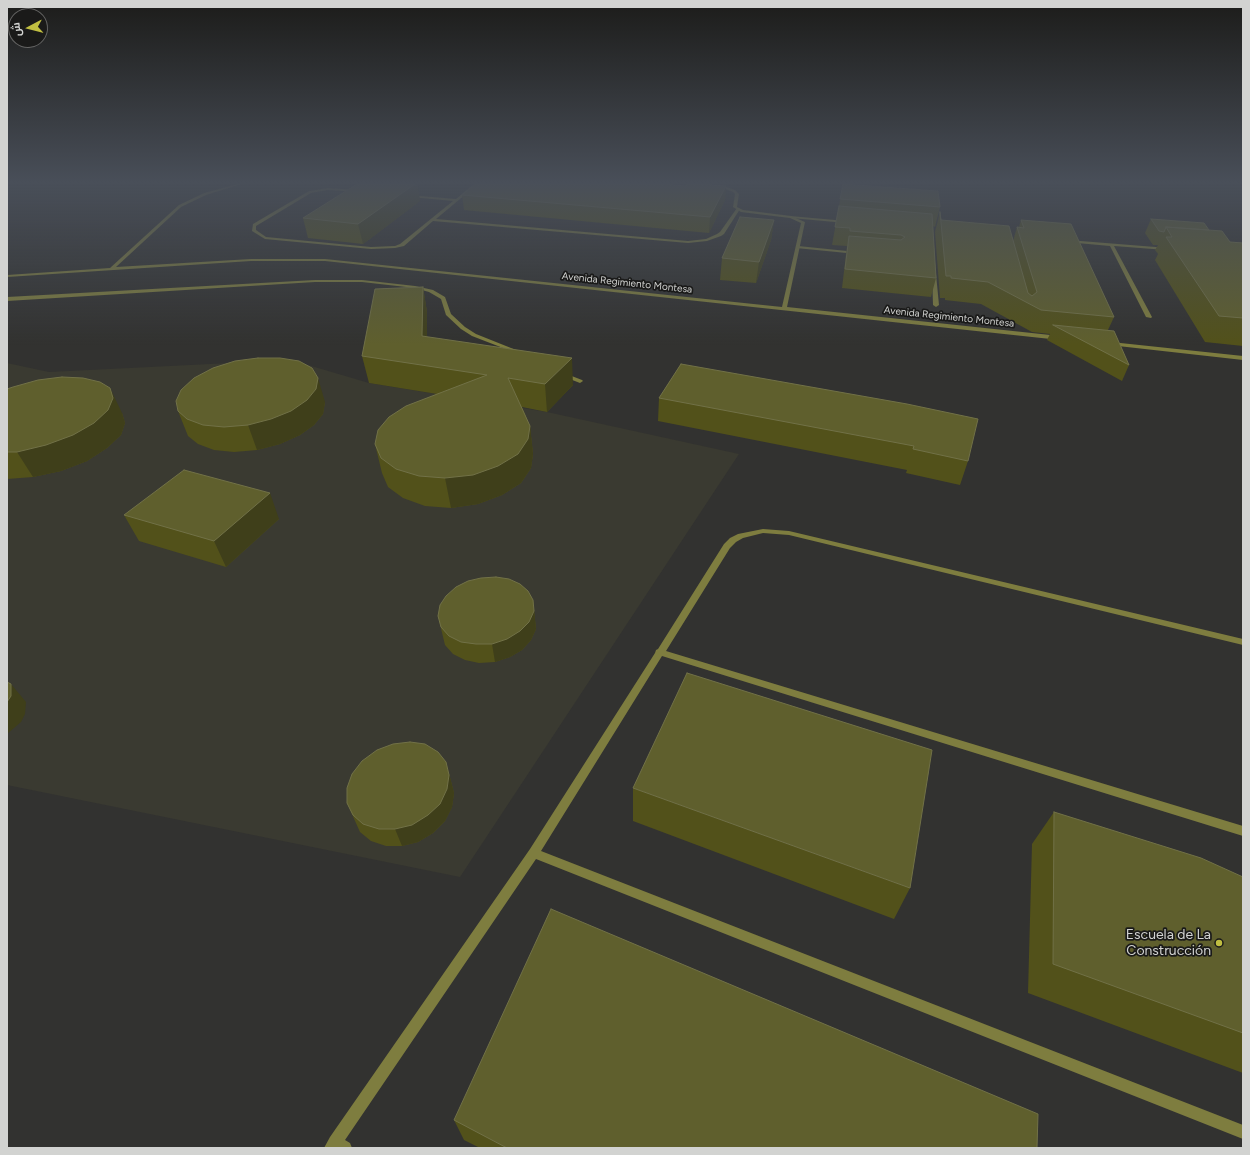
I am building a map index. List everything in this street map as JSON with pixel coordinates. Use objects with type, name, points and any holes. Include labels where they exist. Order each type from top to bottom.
[{"type":"street","points":[[110,270],[145,238]]},
{"type":"street","points":[[265,238],[379,249],[402,245],[411,238]]},
{"type":"street","points":[[640,238],[688,242],[707,240],[712,238]]},
{"type":"street","points":[[784,309],[800,238]]},
{"type":"street","points":[[1065,240],[1173,250]]},
{"type":"street","points":[[1112,244],[1149,317]]},
{"type":"street","points":[[798,247],[859,253]]},
{"type":"street","name":"Avenida Regimiento Montesa","points":[[7,276],[251,260],[325,260],[1063,339]]},
{"type":"street","points":[[934,267],[936,305]]},
{"type":"street","points":[[7,299],[315,281],[362,281],[414,286],[431,290],[443,298],[449,315],[463,328],[474,335],[521,354]]},
{"type":"street","points":[[1102,343],[1243,358]]},
{"type":"street","points":[[558,370],[567,377],[580,381]]},
{"type":"street","points":[[337,1146],[534,853],[726,546],[741,536],[763,531],[789,533],[1243,642]]},
{"type":"street","points":[[659,652],[1243,831]]},
{"type":"street","points":[[534,853],[1243,1132]]},
{"type":"shaded area","points":[[291,360],[369,383],[547,412],[739,454],[460,877],[7,785],[7,363],[49,372]]},
{"type":"building","points":[[731,238],[768,238],[759,262],[722,258]]},
{"type":"building","points":[[849,238],[901,240],[904,238],[933,238],[936,278],[845,269]]},
{"type":"building","points":[[942,238],[1012,238],[1028,293],[1032,296],[1037,292],[1020,238],[1077,238],[1114,317],[1041,310],[988,282],[951,278],[951,276],[946,276]]},
{"type":"building","points":[[1167,238],[1227,238],[1230,242],[1243,243],[1243,318],[1219,316]]},
{"type":"building","points":[[423,287],[422,336],[572,358],[545,384],[508,378],[530,426],[528,439],[518,454],[498,466],[473,475],[445,478],[419,476],[396,469],[381,458],[375,444],[378,430],[389,417],[406,406],[487,375],[362,356],[375,289]]},
{"type":"building","points":[[1053,325],[1114,331],[1129,365]]},
{"type":"building","points":[[258,358],[280,358],[299,361],[312,368],[318,378],[316,389],[307,400],[291,411],[271,419],[248,425],[224,427],[203,425],[187,419],[178,411],[176,401],[181,390],[194,378],[213,368],[235,361]]},
{"type":"building","points":[[681,364],[907,404],[978,419],[968,461],[913,449],[914,446],[659,398]]},
{"type":"building","points":[[62,377],[83,378],[100,382],[110,388],[113,398],[108,410],[94,423],[73,435],[46,445],[17,452],[7,452],[7,389],[38,380]]},
{"type":"building","points":[[184,470],[270,493],[214,541],[124,515]]},
{"type":"building","points":[[496,577],[509,579],[520,584],[528,591],[533,600],[534,611],[529,622],[520,631],[507,639],[492,644],[461,642],[449,636],[441,627],[438,616],[440,605],[446,596],[456,587],[468,581]]},
{"type":"building","points":[[687,673],[932,750],[910,888],[633,788]]},
{"type":"building","points":[[7,682],[11,684],[11,696],[7,702]]},
{"type":"building","points":[[410,742],[425,744],[438,752],[446,762],[449,775],[447,789],[440,804],[428,815],[412,825],[395,829],[379,829],[363,824],[353,815],[347,803],[347,788],[352,774],[362,761],[377,750],[393,744]]},
{"type":"building","points":[[1054,812],[1201,858],[1243,877],[1243,1033],[1053,964]]},
{"type":"building","points":[[551,909],[1038,1114],[1037,1148],[507,1148],[454,1120]]},
{"type":"place","name":"Escuela de La Construcción","points":[[1219,943]]}]
